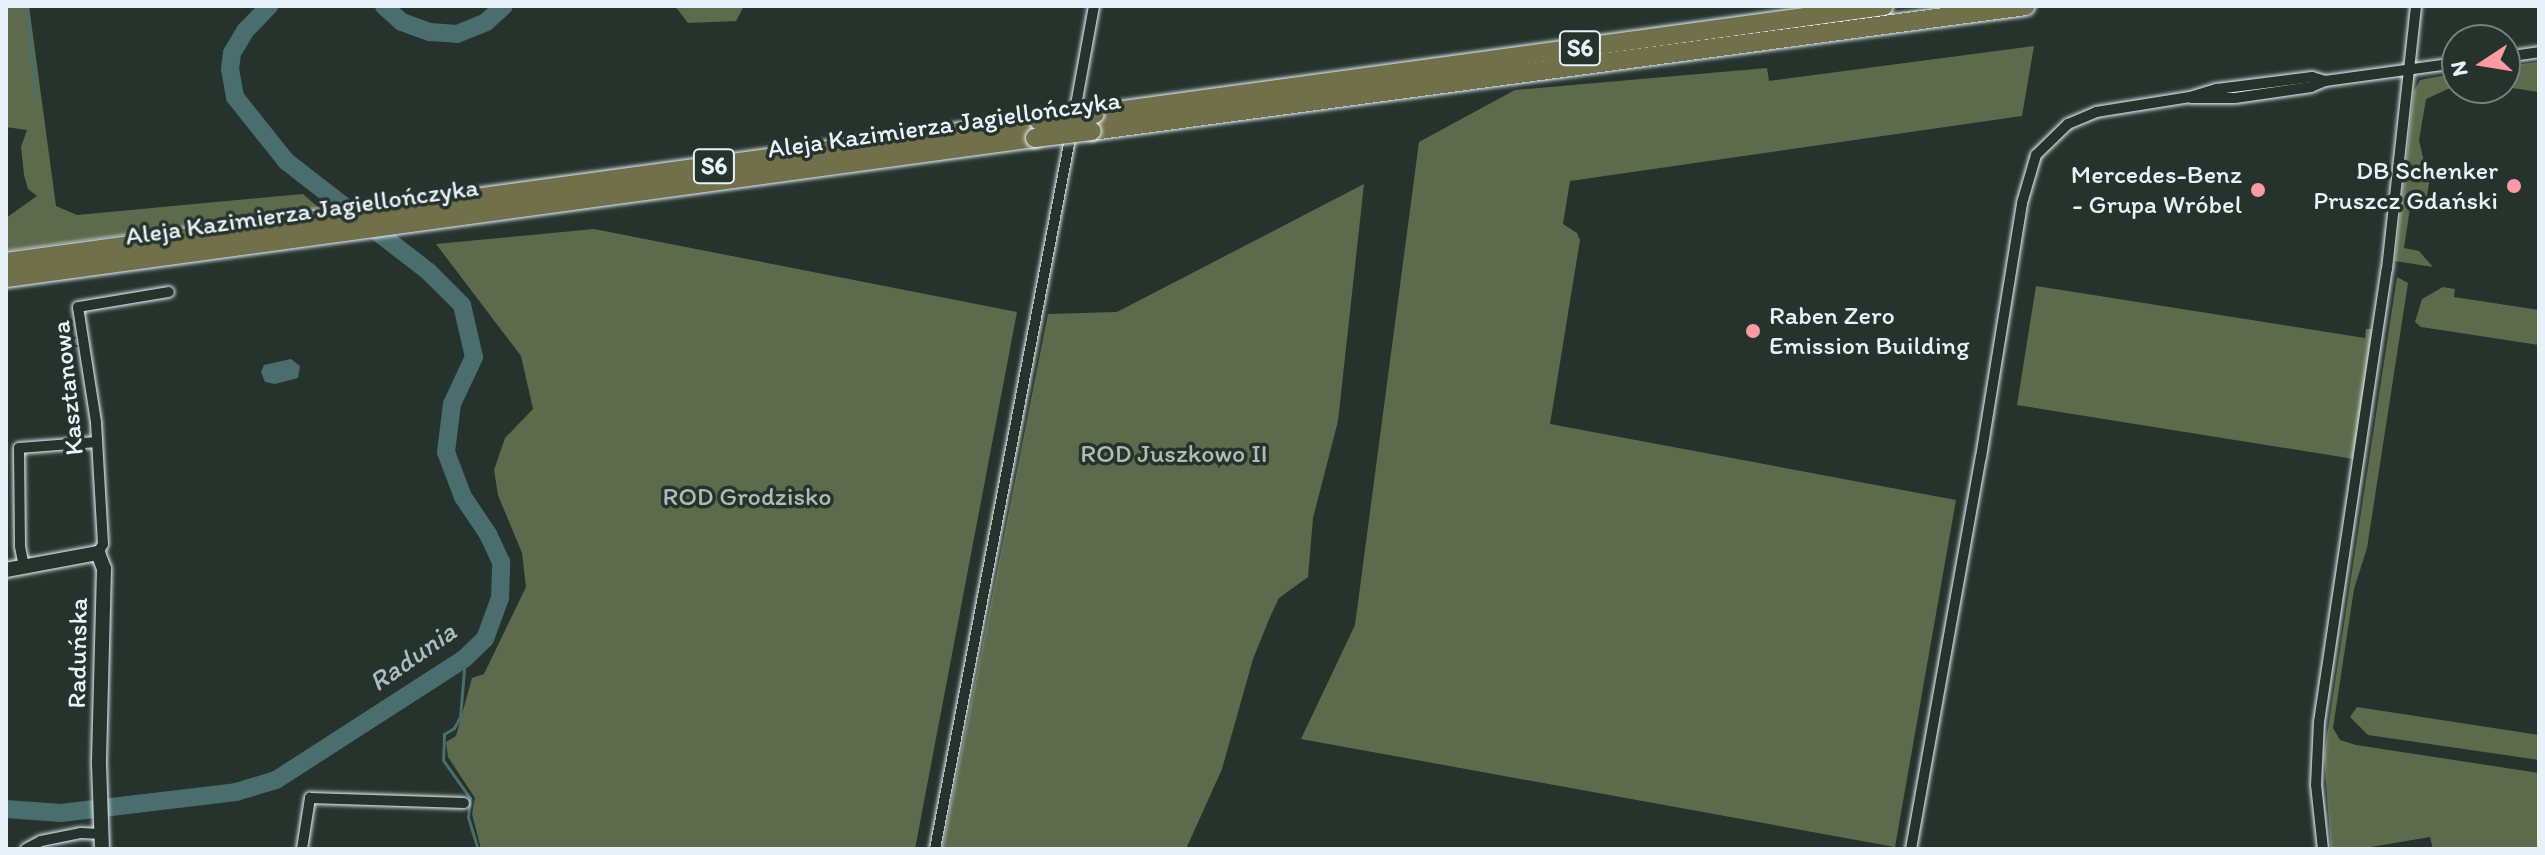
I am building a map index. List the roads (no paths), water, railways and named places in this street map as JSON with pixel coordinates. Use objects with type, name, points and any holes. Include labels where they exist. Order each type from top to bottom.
[{"type":"highway","points":[[1745,34],[1884,6]]},
{"type":"highway","points":[[1745,34],[2026,6]]},
{"type":"highway","name":"Aleja Kazimierza Jagiellończyka","points":[[6,278],[55,263],[82,259],[329,227],[406,225],[1037,130],[1745,34]]},
{"type":"highway","name":"Aleja Kazimierza Jagiellończyka","points":[[329,227],[389,211],[1037,130]]},
{"type":"highway","name":"Aleja Kazimierza Jagiellończyka","points":[[6,262],[55,263]]},
{"type":"street","points":[[1076,105],[1094,6]]},
{"type":"street","points":[[2323,849],[2316,785],[2319,722],[2387,269],[2416,6]]},
{"type":"street","points":[[1911,849],[1981,457],[2022,203],[2032,165],[2046,142],[2081,118],[2137,103],[2190,97],[2235,98],[2311,87],[2325,81],[2441,65]]},
{"type":"street","points":[[935,849],[1069,144]]},
{"type":"street","name":"Kasztanowa","points":[[98,553],[103,544],[97,442],[78,307],[169,292]]},
{"type":"street","points":[[24,567],[20,546],[19,448],[97,442]]},
{"type":"street","name":"Raduńska","points":[[6,570],[98,553],[104,569],[102,836]]},
{"type":"street","points":[[302,849],[310,798],[464,803]]},
{"type":"street","points":[[26,849],[41,841],[81,833],[102,836]]},
{"type":"water","points":[[291,359],[300,366],[298,378],[275,384],[265,382],[261,372],[264,365]]},
{"type":"waterway","points":[[27,6],[35,96]]},
{"type":"waterway","name":"Radunia","points":[[6,809],[61,813],[236,792],[276,780],[465,658],[485,639],[500,598],[501,562],[488,534],[463,497],[446,452],[452,404],[474,357],[462,305],[429,272],[286,161],[235,97],[230,69],[232,53],[245,31],[269,6]]},
{"type":"waterway","name":"Radunia","points":[[384,6],[402,22],[430,32],[457,34],[486,22],[504,6]]},
{"type":"waterway","points":[[465,658],[460,717],[454,728],[444,734],[443,760],[470,798],[468,817],[478,849]]},
{"type":"place","name":"DB Schenker Pruszcz Gdański","points":[[2514,186]]},
{"type":"place","name":"Mercedes-Benz - Grupa Wróbel","points":[[2258,190]]},
{"type":"place","name":"Raben Zero Emission Building","points":[[1753,331]]},
{"type":"park label","name":"ROD Juszkowo II","points":[[1174,454]]},
{"type":"park label","name":"ROD Grodzisko","points":[[747,497]]}]
